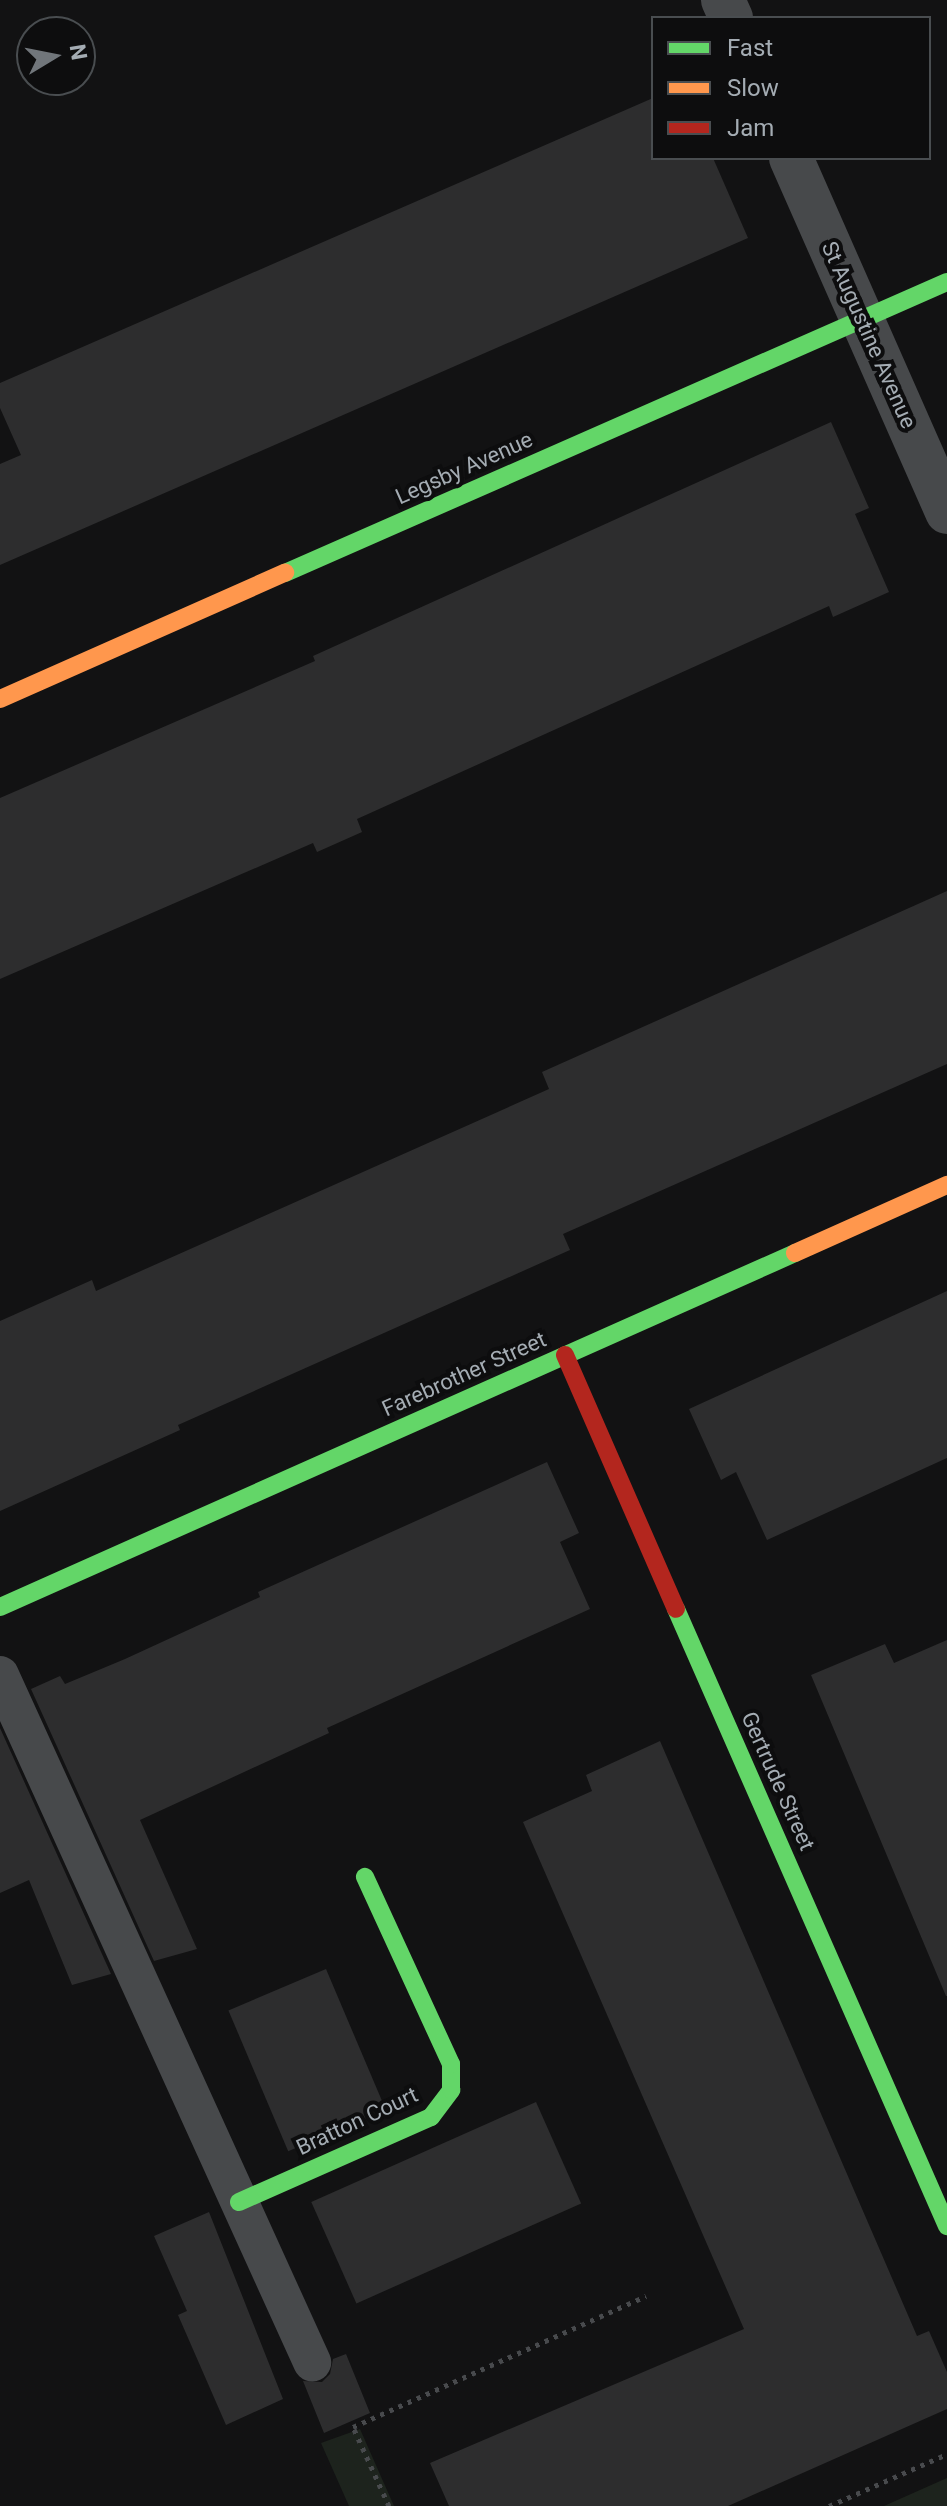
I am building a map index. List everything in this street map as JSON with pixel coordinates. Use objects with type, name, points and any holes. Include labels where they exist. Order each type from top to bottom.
[{"type":"street","name":"St Augustine Avenue","points":[[792,160],[947,512]]},
{"type":"street","name":"Legsby Avenue","points":[[0,699],[947,282]]},
{"type":"street","name":"Farebrother Street","points":[[0,1607],[947,1185]]},
{"type":"street","name":"Gertrude Street","points":[[565,1355],[947,2226]]},
{"type":"street","name":"Bratton Court","points":[[239,2202],[431,2117],[451,2090],[451,2064],[365,1877]]},
{"type":"lane","points":[[0,1675],[312,2362]]},
{"type":"path","points":[[389,2506],[353,2427],[646,2296]]},
{"type":"path","points":[[829,2506],[947,2454]]},
{"type":"shaded area","points":[[360,2429],[394,2506],[349,2506],[321,2443]]},
{"type":"shaded area","points":[[947,2478],[947,2506],[884,2506]]},
{"type":"building","points":[[651,99],[651,160],[714,160],[748,238],[0,565],[0,464],[21,455],[0,408],[0,383]]},
{"type":"building","points":[[831,422],[869,508],[855,514],[889,592],[833,617],[829,606],[357,819],[362,832],[317,852],[313,843],[0,979],[0,798],[315,661],[313,656]]},
{"type":"building","points":[[947,891],[947,1064],[563,1234],[570,1250],[178,1425],[180,1430],[0,1511],[0,1321],[92,1280],[96,1291],[549,1089],[542,1072]]},
{"type":"building","points":[[947,1291],[947,1458],[767,1540],[736,1472],[721,1480],[689,1409]]},
{"type":"building","points":[[547,1462],[579,1533],[560,1542],[590,1609],[327,1728],[329,1733],[140,1820],[197,1949],[154,1961],[31,1689],[60,1676],[65,1684],[125,1659],[260,1597],[258,1592]]},
{"type":"building","points":[[947,1640],[946,1996],[811,1675],[885,1644],[894,1663]]},
{"type":"building","points":[[0,1728],[111,1974],[72,1985],[29,1880],[0,1893]]},
{"type":"building","points":[[660,1741],[917,2336],[929,2331],[947,2372],[947,2409],[728,2506],[449,2506],[430,2463],[744,2329],[523,1822],[592,1791],[586,1775]]},
{"type":"building","points":[[326,1969],[386,2110],[288,2151],[228,2010]]},
{"type":"building","points":[[536,2102],[581,2203],[356,2303],[311,2202]]},
{"type":"building","points":[[209,2212],[283,2399],[226,2425],[178,2315],[187,2311],[154,2236]]},
{"type":"building","points":[[346,2354],[370,2413],[324,2433],[303,2381],[322,2382],[330,2374],[333,2359]]},
{"type":"traffic: fast","points":[[285,573],[947,282]]},
{"type":"traffic: fast","points":[[0,1607],[795,1253]]},
{"type":"traffic: fast","points":[[676,1609],[947,2226]]},
{"type":"traffic: fast","points":[[239,2202],[431,2117],[451,2090],[451,2064],[365,1877]]},
{"type":"traffic: slow","points":[[0,699],[285,573]]},
{"type":"traffic: slow","points":[[795,1253],[947,1185]]},
{"type":"traffic: jam","points":[[565,1355],[676,1609]]}]
